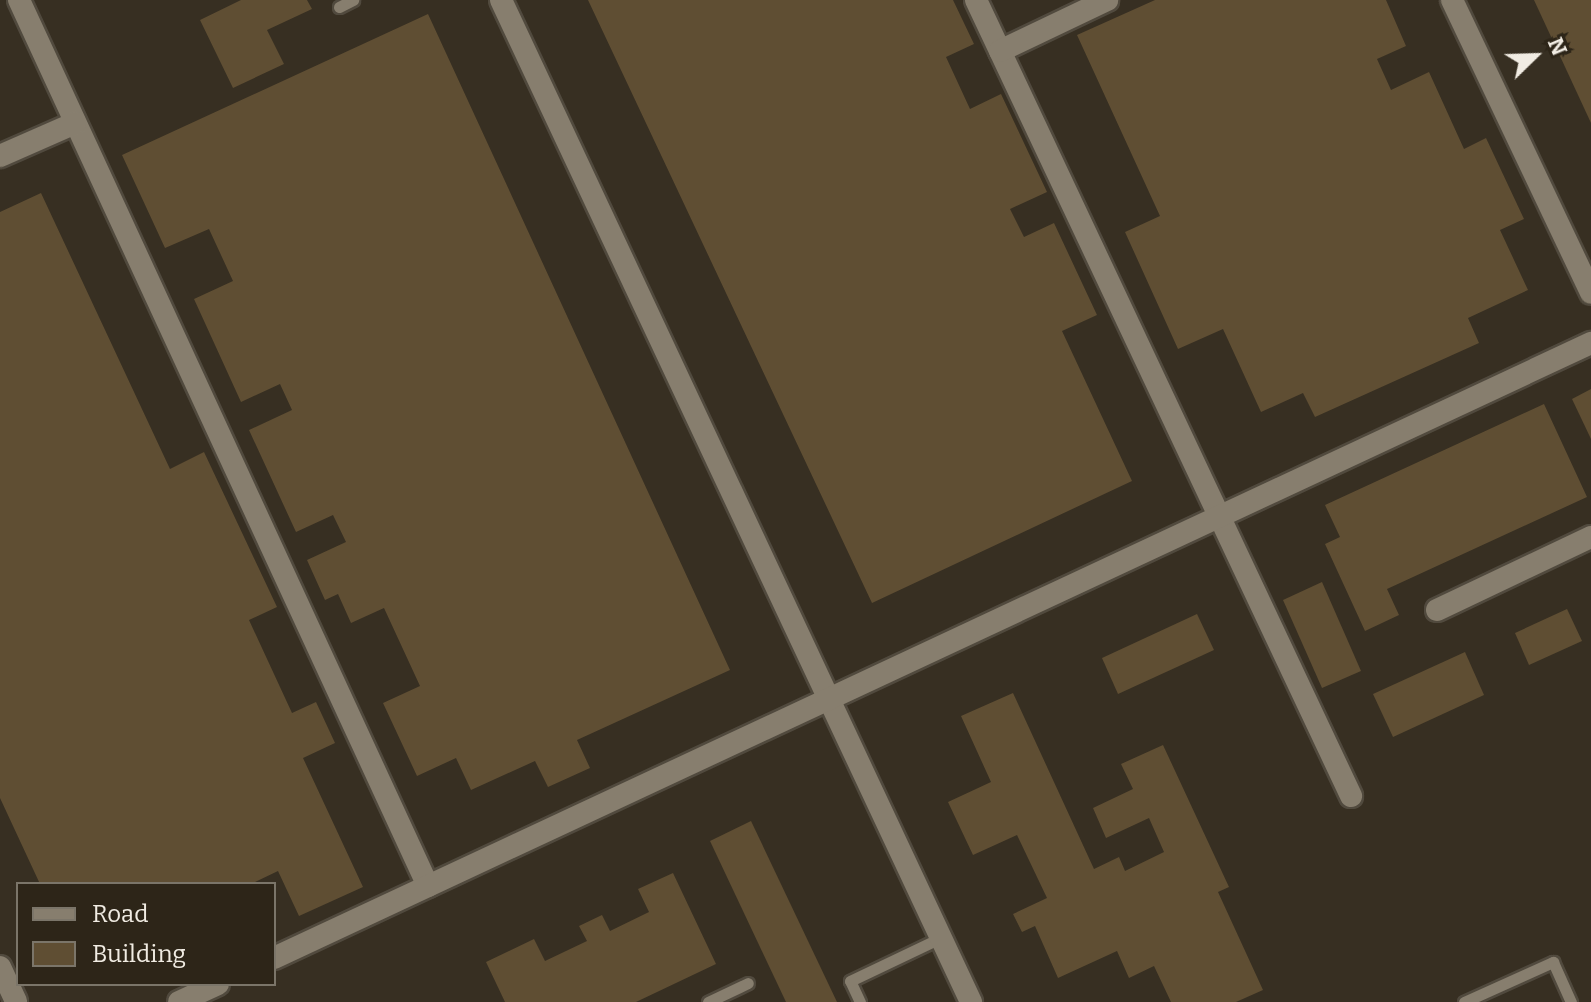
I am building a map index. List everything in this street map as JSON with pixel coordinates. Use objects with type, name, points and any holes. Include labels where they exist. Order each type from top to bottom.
[{"type":"street","points":[[19,0],[428,886]]},
{"type":"street","points":[[501,0],[971,1002]]},
{"type":"street","points":[[976,0],[1351,796]]},
{"type":"street","points":[[1000,51],[1107,0]]},
{"type":"street","points":[[1452,0],[1591,293]]},
{"type":"street","points":[[0,156],[75,123]]},
{"type":"street","points":[[276,957],[1591,343]]},
{"type":"street","points":[[1437,610],[1591,537]]},
{"type":"street","points":[[0,967],[16,1002]]},
{"type":"street","points":[[179,1002],[214,986]]},
{"type":"lane","points":[[339,7],[353,0]]},
{"type":"lane","points":[[860,1002],[850,981],[940,938]]},
{"type":"lane","points":[[1464,1002],[1553,962],[1571,1002]]},
{"type":"lane","points":[[708,1002],[748,983]]},
{"type":"building","points":[[241,0],[307,0],[312,9],[267,30],[284,64],[233,88],[200,20]]},
{"type":"building","points":[[588,0],[953,0],[974,44],[946,57],[970,109],[1001,94],[1047,192],[1010,209],[1024,237],[1054,223],[1097,315],[1062,331],[1132,481],[872,603]]},
{"type":"building","points":[[1155,0],[1386,0],[1406,46],[1377,59],[1391,90],[1429,72],[1464,149],[1486,138],[1524,219],[1500,230],[1528,290],[1468,318],[1479,343],[1315,417],[1303,393],[1261,412],[1223,329],[1178,349],[1125,232],[1160,216],[1077,35]]},
{"type":"building","points":[[1534,0],[1591,0],[1591,123]]},
{"type":"building","points":[[428,14],[730,670],[577,740],[590,768],[548,787],[535,761],[471,790],[456,758],[417,776],[383,703],[420,686],[384,608],[351,623],[338,594],[325,600],[307,560],[346,542],[333,515],[296,532],[249,430],[292,410],[280,384],[241,402],[194,299],[233,281],[209,229],[165,248],[122,155]]},
{"type":"building","points":[[41,193],[170,469],[204,452],[277,607],[249,620],[292,713],[316,702],[335,743],[303,758],[363,887],[299,916],[278,871],[255,882],[39,882],[0,798],[0,212]]},
{"type":"building","points":[[1591,389],[1591,439],[1572,399]]},
{"type":"building","points":[[1544,404],[1587,497],[1387,589],[1399,615],[1365,631],[1325,544],[1340,537],[1325,505]]},
{"type":"building","points":[[1322,582],[1361,671],[1322,688],[1283,600]]},
{"type":"building","points":[[1567,609],[1582,641],[1529,665],[1515,633]]},
{"type":"building","points":[[1197,614],[1214,650],[1118,694],[1102,658]]},
{"type":"building","points":[[1465,652],[1484,695],[1393,737],[1373,694]]},
{"type":"building","points":[[1013,693],[1094,869],[1119,857],[1125,871],[1164,852],[1149,818],[1106,838],[1093,808],[1133,789],[1121,764],[1163,745],[1229,887],[1218,892],[1263,990],[1236,1002],[1171,1002],[1154,966],[1129,978],[1117,951],[1058,978],[1035,926],[1022,932],[1013,914],[1047,898],[1017,835],[973,855],[948,802],[991,782],[961,716]]},
{"type":"building","points":[[751,821],[837,1002],[786,1002],[710,841]]},
{"type":"building","points":[[673,873],[716,964],[636,1002],[505,1002],[486,962],[534,939],[545,961],[587,941],[579,926],[602,915],[610,931],[649,912],[638,889]]}]
